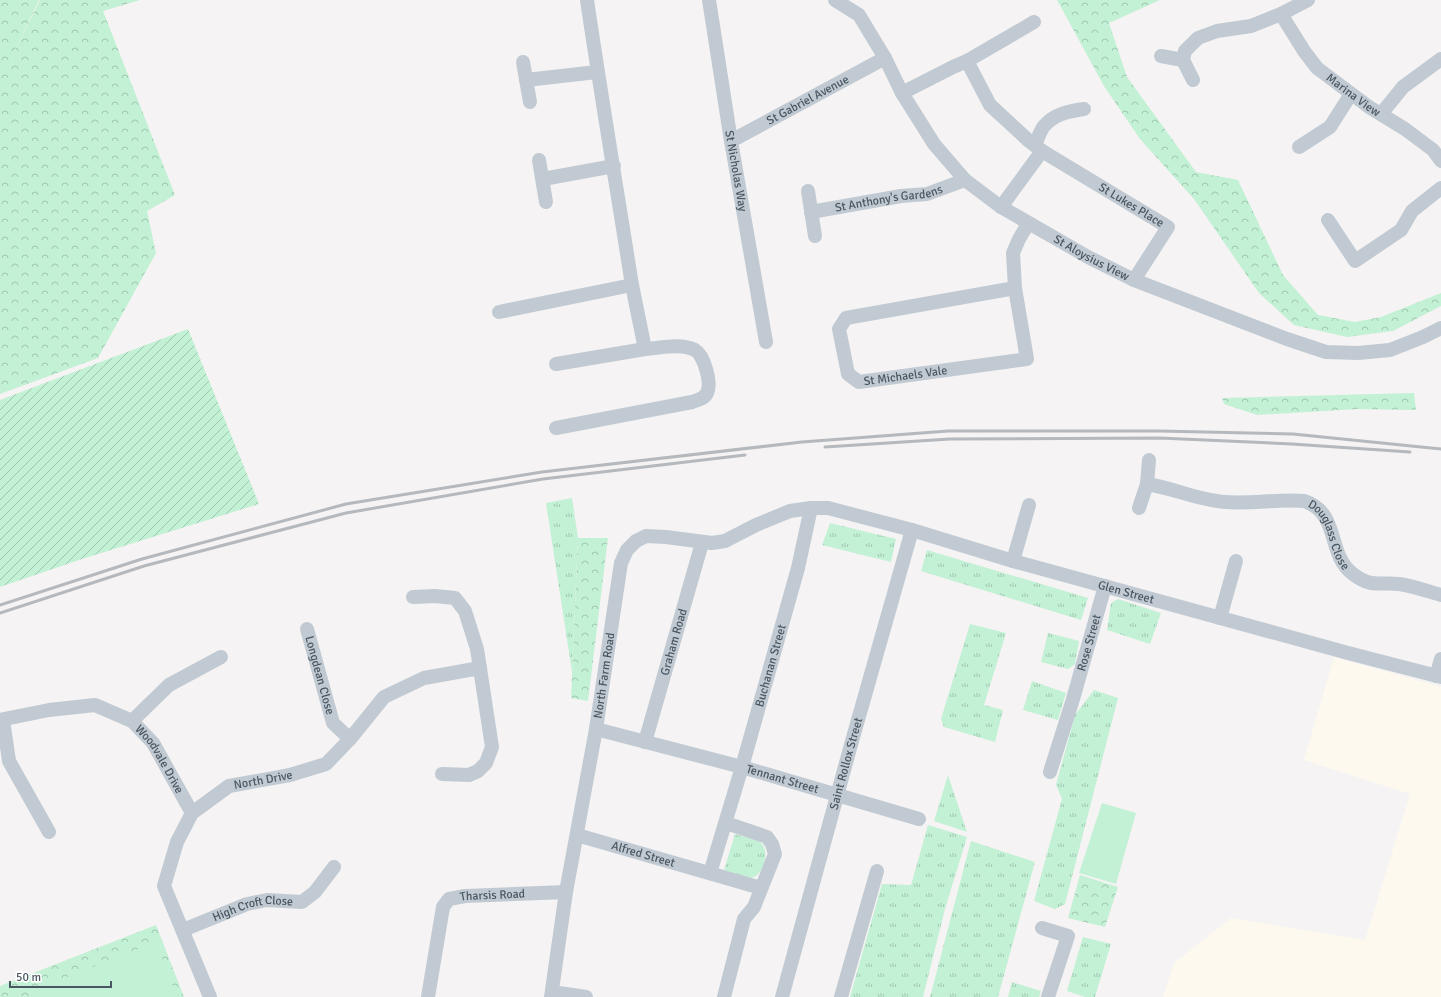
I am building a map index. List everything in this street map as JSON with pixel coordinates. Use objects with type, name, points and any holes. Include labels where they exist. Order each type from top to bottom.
[{"type":"street","points":[[587,0],[597,72],[614,166],[632,285],[645,349]]},
{"type":"street","name":"St Nicholas Way","points":[[709,0],[731,141],[766,342]]},
{"type":"street","name":"St Aloysius View","points":[[837,0],[859,15],[885,58],[902,93],[934,144],[965,180],[1000,208],[1088,257],[1134,280],[1287,339],[1326,352],[1358,354],[1390,350],[1441,328]]},
{"type":"street","points":[[1194,80],[1183,60],[1185,51],[1198,38],[1217,31],[1252,26],[1281,14],[1308,0]]},
{"type":"street","name":"Marina View","points":[[1281,14],[1304,51],[1317,68],[1352,94],[1405,129],[1433,150],[1441,161]]},
{"type":"street","points":[[902,93],[967,61],[1034,22]]},
{"type":"street","points":[[1161,56],[1183,60]]},
{"type":"street","name":"St Gabriel Avenue","points":[[731,141],[885,58]]},
{"type":"street","points":[[1381,114],[1403,87],[1441,58]]},
{"type":"street","name":"St Lukes Place","points":[[967,61],[990,105],[1029,141],[1168,227],[1134,280]]},
{"type":"street","points":[[523,62],[530,102]]},
{"type":"street","points":[[526,80],[597,72]]},
{"type":"street","points":[[1299,147],[1330,126],[1352,94]]},
{"type":"street","points":[[1000,208],[1039,148],[1044,126],[1057,115],[1084,109]]},
{"type":"street","points":[[539,160],[546,202]]},
{"type":"street","points":[[543,179],[614,166]]},
{"type":"street","name":"St Anthony's Gardens","points":[[811,212],[901,196],[927,194],[965,180]]},
{"type":"street","points":[[1328,220],[1355,261],[1401,230],[1412,211],[1441,188]]},
{"type":"street","points":[[808,191],[816,236]]},
{"type":"street","name":"St Michaels Vale","points":[[1015,288],[846,318],[839,329],[848,374],[859,382],[1027,359],[1015,288],[1013,253],[1018,239],[1028,224]]},
{"type":"street","points":[[499,312],[632,285]]},
{"type":"street","points":[[556,364],[645,349],[687,347],[696,351],[702,357],[709,389],[707,394],[702,399],[692,402],[556,428]]},
{"type":"street","points":[[1138,508],[1147,484],[1149,460]]},
{"type":"street","name":"Douglass Close","points":[[1147,484],[1223,502],[1245,503],[1297,501],[1313,504],[1324,513],[1342,565],[1351,574],[1363,581],[1380,585],[1399,584],[1441,595]]},
{"type":"street","points":[[1013,561],[1029,505]]},
{"type":"street","name":"Glen Street","points":[[811,508],[828,508],[912,530],[1013,561],[1439,677]]},
{"type":"street","name":"North Farm Road","points":[[552,995],[566,892],[596,729],[621,563],[627,550],[636,541],[646,536],[666,537],[702,543],[725,541],[756,525],[790,511],[811,508]]},
{"type":"street","name":"Buchanan Street","points":[[726,822],[798,568],[811,508]]},
{"type":"street","name":"Saint Rollox Street","points":[[782,997],[858,719],[912,530]]},
{"type":"street","name":"Graham Road","points":[[646,742],[702,543]]},
{"type":"street","points":[[1220,618],[1236,561]]},
{"type":"street","name":"Rose Street","points":[[1050,772],[1105,586]]},
{"type":"street","points":[[413,597],[435,596],[455,598],[465,611],[477,650],[480,668],[492,747],[486,763],[478,771],[469,775],[442,774]]},
{"type":"street","name":"Longdean Close","points":[[306,629],[333,723],[350,739]]},
{"type":"street","points":[[132,722],[169,685],[221,657]]},
{"type":"street","points":[[1439,677],[1441,659]]},
{"type":"street","name":"North Drive","points":[[210,997],[164,886],[177,842],[192,814],[229,786],[290,775],[326,764],[350,739],[384,697],[424,678],[480,668]]},
{"type":"street","name":"Woodvale Drive","points":[[1,720],[49,710],[95,705],[132,722],[153,742],[192,814]]},
{"type":"street","points":[[1,720],[9,760],[50,832]]},
{"type":"street","name":"Tennant Street","points":[[596,729],[742,767],[920,819]]},
{"type":"street","points":[[710,873],[726,822],[767,837],[772,844],[775,854],[754,907],[744,919],[724,997]]},
{"type":"street","name":"Alfred Street","points":[[577,835],[761,888]]},
{"type":"street","name":"High Croft Close","points":[[183,930],[247,904],[267,900],[302,902],[315,892],[334,867]]},
{"type":"street","points":[[841,997],[877,871]]},
{"type":"street","name":"Tharsis Road","points":[[428,997],[442,907],[450,899],[465,896],[566,892]]},
{"type":"street","points":[[1042,928],[1068,936],[1048,997]]},
{"type":"street","points":[[552,995],[586,997]]},
{"type":"shaded area","points":[[1334,657],[1441,687],[1441,997],[1163,997],[1174,963],[1231,918],[1365,940],[1410,794],[1304,760]]},
{"type":"green space","points":[[0,0],[39,0],[10,60],[40,0],[140,0],[103,11],[175,195],[147,211],[156,253],[98,358],[0,394]]},
{"type":"green space","points":[[1057,0],[1160,0],[1109,23],[1127,77],[1196,172],[1238,180],[1283,275],[1318,315],[1355,322],[1381,317],[1441,293],[1441,306],[1393,331],[1347,337],[1294,325],[1259,293],[1194,199],[1140,139],[1104,86]]},
{"type":"green space","points":[[188,329],[259,504],[82,559],[0,587],[0,400]]},
{"type":"green space","points":[[1414,393],[1416,410],[1358,409],[1257,415],[1224,404],[1222,398]]},
{"type":"green space","points":[[572,498],[578,538],[572,672],[546,503]]},
{"type":"green space","points":[[830,523],[896,539],[891,562],[822,545]]},
{"type":"green space","points":[[578,538],[608,538],[588,701],[571,698]]},
{"type":"green space","points":[[927,550],[1088,598],[1081,620],[921,571]]},
{"type":"green space","points":[[1118,599],[1161,613],[1150,644],[1107,630],[1111,603]]},
{"type":"green space","points":[[970,624],[1006,633],[984,705],[1003,710],[995,742],[944,727],[941,719]]},
{"type":"green space","points":[[1048,633],[1079,641],[1075,664],[1068,669],[1041,662]]},
{"type":"green space","points":[[1032,681],[1066,693],[1058,720],[1023,710]]},
{"type":"green space","points":[[1094,690],[1118,698],[1065,904],[1055,909],[1034,901],[1062,799],[1056,785],[1075,715]]},
{"type":"green space","points":[[948,775],[967,832],[934,821]]},
{"type":"green space","points":[[1102,803],[1136,813],[1116,884],[1079,873]]},
{"type":"green space","points":[[928,825],[967,837],[945,909],[923,997],[850,997],[882,884],[911,885]]},
{"type":"green space","points":[[735,834],[756,840],[761,843],[765,850],[763,868],[754,877],[749,878],[724,870]]},
{"type":"green space","points":[[971,841],[1035,862],[998,997],[930,997]]},
{"type":"green space","points":[[1080,875],[1118,887],[1105,927],[1068,918]]},
{"type":"green space","points":[[156,925],[184,997],[0,997],[0,986]]},
{"type":"green space","points":[[1083,937],[1111,944],[1095,997],[1085,997],[1067,991]]},
{"type":"green space","points":[[156,942],[177,997],[38,997],[35,990]]},
{"type":"green space","points":[[1012,982],[1041,991],[1039,997],[1008,997]]},
{"type":"railway","points":[[0,605],[142,559],[346,504],[542,472],[802,442],[948,431],[1159,431],[1293,434],[1441,449]]},
{"type":"railway","points":[[825,447],[950,439],[1160,438],[1292,444],[1410,452]]},
{"type":"railway","points":[[0,613],[144,566],[346,513],[543,479],[745,455]]}]
